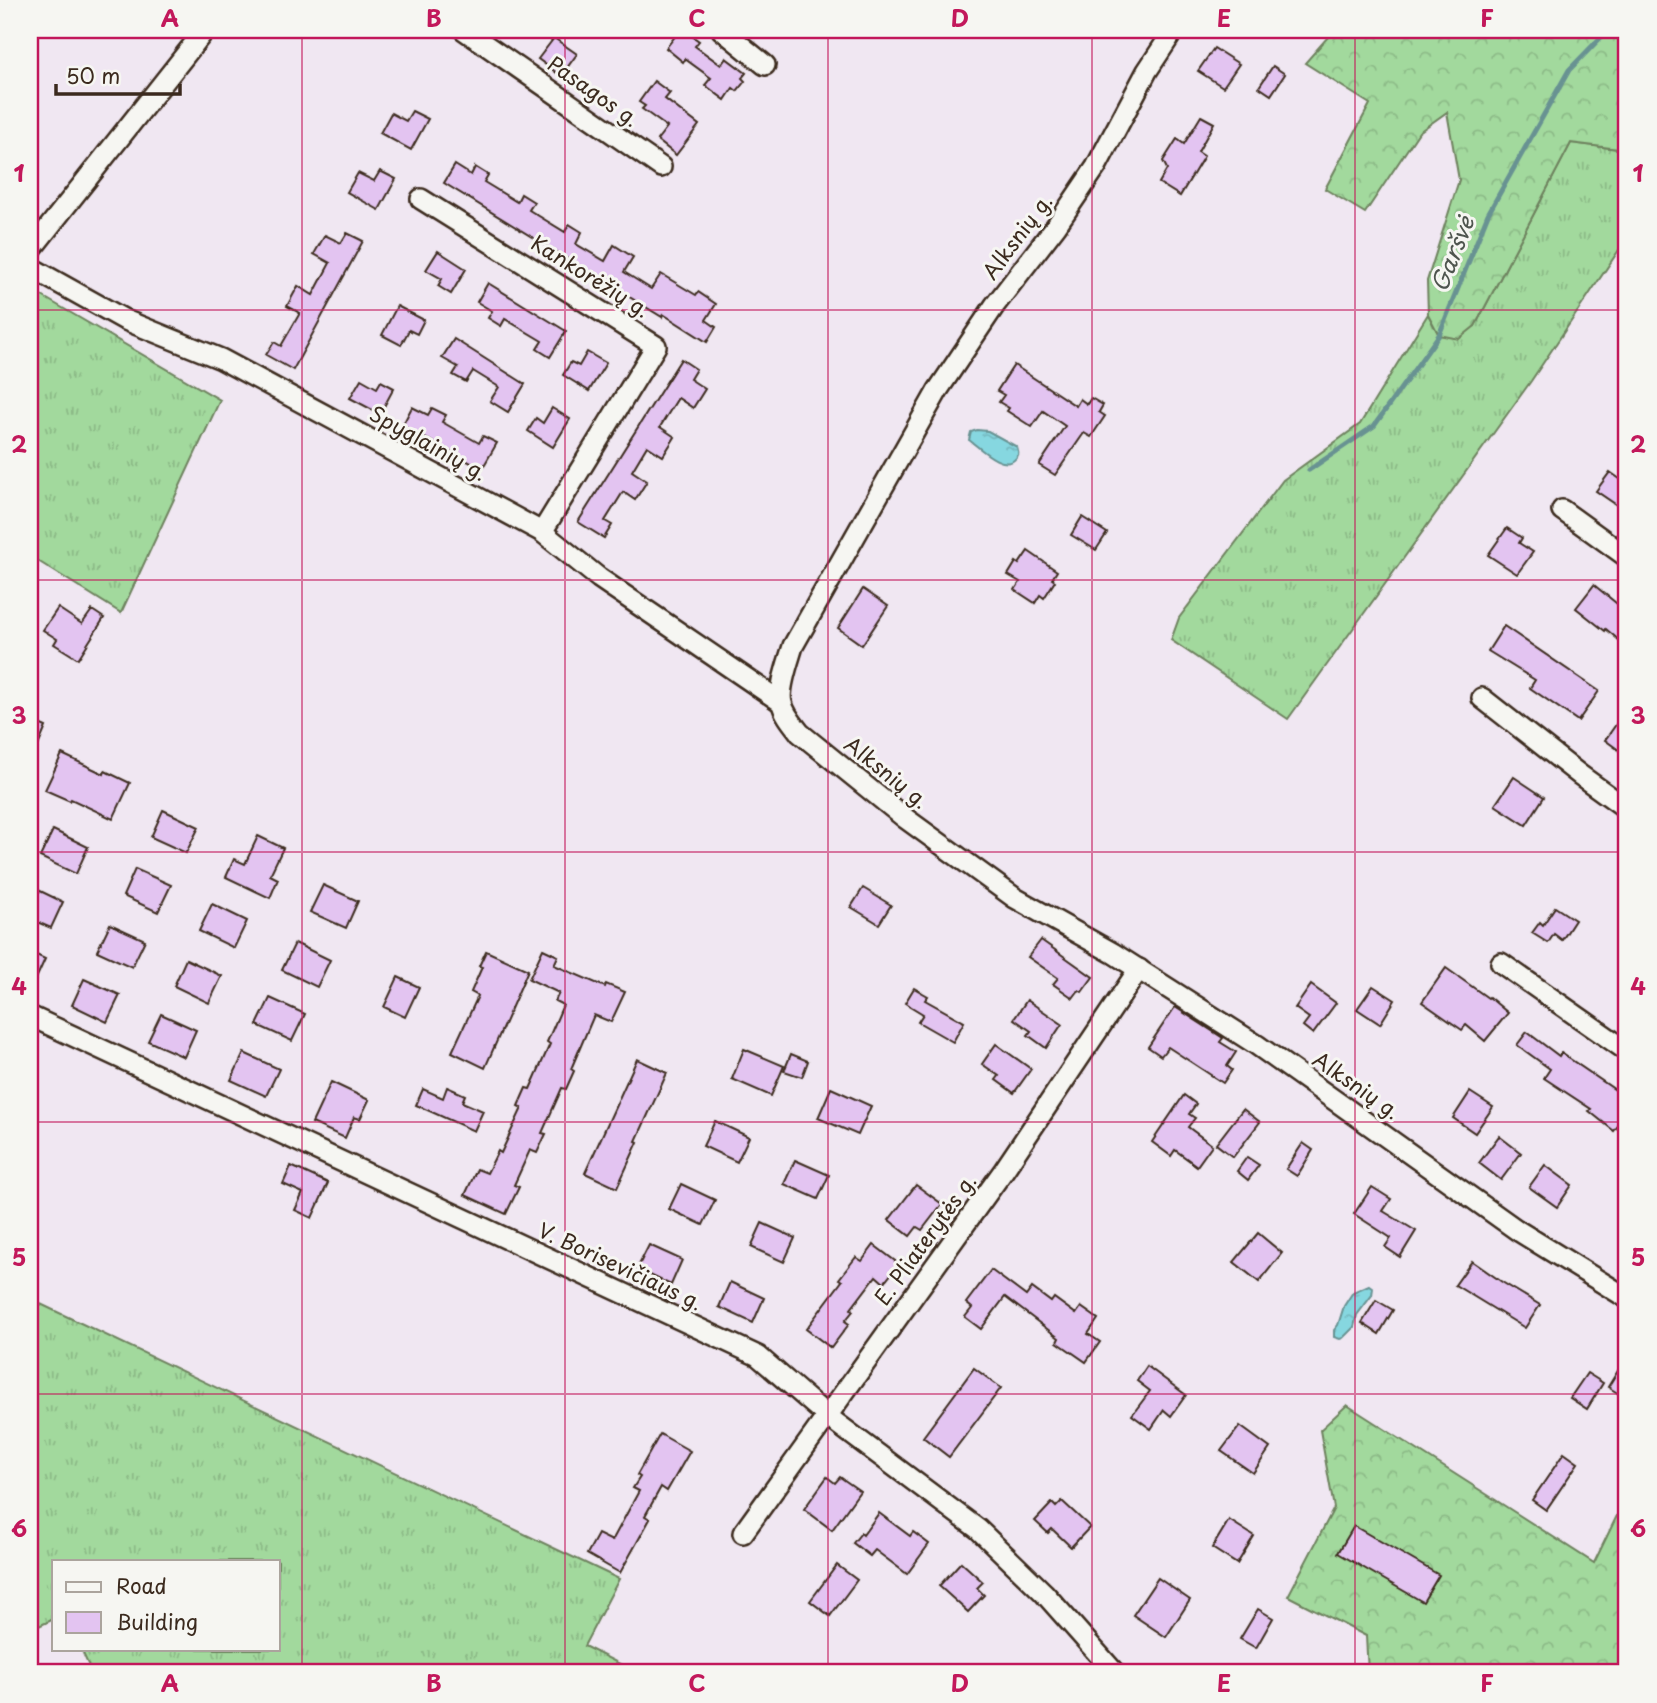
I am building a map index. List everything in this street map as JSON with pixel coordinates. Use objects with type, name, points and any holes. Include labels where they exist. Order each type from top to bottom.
[{"type":"street","points":[[30,251],[205,30]]},
{"type":"street","name":"Pasagos g.","points":[[464,30],[661,167]]},
{"type":"street","points":[[722,30],[765,65]]},
{"type":"street","name":"Alksnių g.","points":[[1174,30],[1147,71],[1097,167],[995,305],[938,390],[793,646],[784,673],[781,702],[800,733],[905,818],[1015,898],[1113,953],[1257,1045],[1517,1230],[1627,1298]]},
{"type":"street","name":"Kankorėžių g.","points":[[421,199],[656,346],[542,532]]},
{"type":"street","name":"Spyglainių g.","points":[[30,267],[125,320],[233,365],[542,532],[600,578],[781,702]]},
{"type":"street","points":[[1562,510],[1627,556]]},
{"type":"street","points":[[1482,698],[1580,775],[1627,808]]},
{"type":"street","points":[[1501,962],[1627,1051]]},
{"type":"street","name":"E. Pliaterytės g.","points":[[743,1533],[1004,1170],[1139,969]]},
{"type":"street","name":"V. Borisevičiaus g.","points":[[30,1016],[758,1356],[827,1416],[978,1529],[1044,1594],[1115,1673]]},
{"type":"green space","points":[[1334,30],[1627,30],[1627,150],[1571,143],[1475,326],[1459,339],[1439,335],[1428,314],[1427,281],[1459,180],[1447,112],[1419,132],[1365,213],[1325,189],[1370,104],[1305,63]]},
{"type":"green space","points":[[1571,143],[1627,150],[1627,238],[1531,381],[1288,719],[1171,640],[1179,618],[1283,480],[1360,424],[1428,314],[1439,335],[1475,326]]},
{"type":"green space","points":[[30,289],[220,400],[121,613],[30,556]]},
{"type":"green space","points":[[30,1299],[619,1579],[584,1646],[630,1669],[627,1673],[92,1673],[81,1650],[280,1650],[280,1560],[52,1560],[52,1620],[30,1630]]},
{"type":"green space","points":[[1347,1405],[1594,1563],[1627,1495],[1627,1673],[1368,1673],[1366,1636],[1288,1596],[1334,1508],[1320,1430]]},
{"type":"water","points":[[988,431],[1017,447],[1017,456],[1011,462],[998,461],[969,440],[971,432]]},
{"type":"water","points":[[1369,1285],[1373,1288],[1372,1295],[1357,1315],[1354,1327],[1343,1338],[1334,1337],[1334,1330],[1344,1306],[1353,1292]]},
{"type":"building","points":[[680,30],[699,41],[695,46],[721,65],[726,58],[746,73],[742,78],[745,81],[737,91],[733,88],[725,100],[705,85],[711,78],[685,59],[683,62],[666,48]]},
{"type":"building","points":[[554,38],[577,54],[561,76],[538,59]]},
{"type":"building","points":[[1214,48],[1239,64],[1223,87],[1198,71]]},
{"type":"building","points":[[1273,66],[1285,74],[1271,95],[1259,87]]},
{"type":"building","points":[[654,81],[670,93],[665,99],[699,125],[676,155],[657,140],[667,127],[642,109],[645,106],[639,102]]},
{"type":"building","points":[[412,111],[428,119],[411,150],[380,133],[391,113],[406,121]]},
{"type":"building","points":[[1201,116],[1214,123],[1198,152],[1204,156],[1180,196],[1159,183],[1167,169],[1163,161],[1177,139],[1184,144]]},
{"type":"building","points":[[455,165],[471,175],[475,167],[488,175],[484,182],[517,202],[521,194],[534,202],[529,210],[565,232],[569,224],[582,232],[576,244],[605,261],[614,245],[633,257],[624,272],[651,289],[661,274],[716,304],[706,320],[716,327],[707,342],[444,183]]},
{"type":"building","points":[[380,171],[396,179],[379,210],[347,192],[358,173],[374,181]]},
{"type":"building","points":[[347,233],[363,241],[293,370],[266,355],[274,342],[281,346],[300,313],[287,306],[298,286],[313,295],[330,263],[314,254],[325,235],[341,243]]},
{"type":"building","points":[[438,251],[466,269],[451,294],[438,286],[442,279],[426,270]]},
{"type":"building","points":[[488,283],[566,331],[550,357],[537,349],[542,341],[505,319],[501,326],[488,318],[492,311],[477,302]]},
{"type":"building","points":[[397,306],[424,320],[417,334],[409,330],[401,345],[382,335]]},
{"type":"building","points":[[454,339],[525,384],[508,412],[490,401],[499,387],[473,371],[466,382],[453,375],[458,367],[442,358]]},
{"type":"building","points":[[587,352],[606,363],[589,391],[563,375],[571,362],[579,366]]},
{"type":"building","points":[[681,359],[696,369],[690,379],[705,389],[693,408],[678,398],[660,427],[675,437],[663,456],[647,446],[632,471],[647,481],[635,500],[623,492],[605,521],[612,525],[604,538],[578,522]]},
{"type":"building","points":[[1014,365],[1076,406],[1080,399],[1087,404],[1091,398],[1103,405],[1099,412],[1105,416],[1091,437],[1084,433],[1055,475],[1039,465],[1065,426],[1043,411],[1032,427],[1007,411],[1009,408],[999,402],[1004,395],[997,391]]},
{"type":"building","points":[[361,379],[377,388],[381,381],[394,388],[380,414],[350,398]]},
{"type":"building","points":[[412,407],[428,415],[432,408],[446,415],[442,422],[479,443],[483,436],[497,443],[482,469],[402,426]]},
{"type":"building","points":[[552,408],[570,419],[553,447],[528,431],[536,418],[543,423]]},
{"type":"building","points":[[1610,472],[1627,484],[1627,512],[1596,491]]},
{"type":"building","points":[[1082,517],[1107,533],[1096,550],[1071,535]]},
{"type":"building","points":[[1507,528],[1522,538],[1519,543],[1533,552],[1517,574],[1488,555]]},
{"type":"building","points":[[1028,551],[1057,571],[1052,579],[1055,581],[1044,598],[1040,595],[1035,603],[1015,590],[1020,582],[1008,575],[1016,562],[1019,564]]},
{"type":"building","points":[[1594,585],[1627,612],[1627,647],[1576,608]]},
{"type":"building","points":[[863,589],[888,606],[862,645],[838,628]]},
{"type":"building","points":[[58,608],[82,624],[92,610],[104,618],[78,659],[54,644],[57,639],[43,630]]},
{"type":"building","points":[[1504,626],[1599,691],[1578,721],[1530,688],[1535,680],[1488,651]]},
{"type":"building","points":[[1627,709],[1627,756],[1605,740]]},
{"type":"building","points":[[30,720],[46,727],[30,765]]},
{"type":"building","points":[[62,754],[130,783],[113,819],[45,790]]},
{"type":"building","points":[[1514,777],[1544,797],[1526,825],[1495,805]]},
{"type":"building","points":[[163,810],[199,827],[186,853],[151,837]]},
{"type":"building","points":[[53,830],[88,847],[76,874],[40,857]]},
{"type":"building","points":[[258,836],[283,848],[270,875],[278,879],[270,898],[226,877],[234,859],[245,864]]},
{"type":"building","points":[[135,869],[171,885],[158,912],[123,896]]},
{"type":"building","points":[[323,885],[358,901],[346,928],[310,912]]},
{"type":"building","points":[[30,886],[63,902],[51,928],[30,919]]},
{"type":"building","points":[[863,888],[891,905],[879,924],[851,907]]},
{"type":"building","points":[[212,904],[247,921],[234,948],[199,931]]},
{"type":"building","points":[[1555,907],[1575,920],[1562,940],[1554,934],[1548,943],[1532,933],[1540,922],[1543,925]]},
{"type":"building","points":[[110,924],[145,940],[132,967],[97,951]]},
{"type":"building","points":[[1041,940],[1093,977],[1082,992],[1079,990],[1073,998],[1053,984],[1058,978],[1028,957]]},
{"type":"building","points":[[295,943],[330,960],[317,987],[282,970]]},
{"type":"building","points":[[543,949],[558,956],[554,965],[605,987],[606,984],[625,992],[611,1022],[594,1015],[571,1069],[574,1071],[566,1089],[562,1088],[542,1133],[546,1134],[537,1153],[530,1150],[514,1185],[519,1187],[506,1214],[465,1195],[477,1169],[487,1173],[498,1151],[501,1153],[522,1108],[518,1106],[526,1088],[530,1089],[550,1044],[547,1042],[563,1005],[555,1001],[559,993],[529,979]]},
{"type":"building","points":[[486,951],[528,970],[485,1068],[452,1052],[478,996],[471,992]]},
{"type":"building","points":[[30,952],[45,959],[30,992]]},
{"type":"building","points":[[186,959],[222,976],[209,1003],[174,986]]},
{"type":"building","points":[[1446,968],[1508,1013],[1485,1041],[1466,1025],[1462,1030],[1422,1002]]},
{"type":"building","points":[[398,977],[419,987],[405,1017],[384,1007]]},
{"type":"building","points":[[84,979],[120,995],[107,1022],[72,1005]]},
{"type":"building","points":[[1311,985],[1336,1003],[1313,1034],[1303,1026],[1309,1018],[1295,1008]]},
{"type":"building","points":[[1373,986],[1395,1000],[1380,1024],[1357,1009]]},
{"type":"building","points":[[914,988],[928,996],[925,1000],[964,1022],[953,1042],[918,1022],[923,1014],[905,1003]]},
{"type":"building","points":[[270,998],[305,1014],[292,1041],[257,1025]]},
{"type":"building","points":[[1027,1000],[1062,1024],[1046,1048],[1028,1035],[1031,1031],[1014,1019]]},
{"type":"building","points":[[1175,1007],[1223,1038],[1220,1042],[1236,1052],[1227,1066],[1232,1070],[1223,1083],[1168,1047],[1161,1056],[1148,1047]]},
{"type":"building","points":[[161,1014],[196,1030],[184,1057],[148,1041]]},
{"type":"building","points":[[1527,1032],[1559,1056],[1561,1053],[1627,1098],[1627,1114],[1614,1131],[1589,1111],[1591,1109],[1544,1078],[1550,1069],[1517,1045]]},
{"type":"building","points":[[996,1044],[1031,1069],[1014,1093],[996,1080],[999,1076],[982,1064]]},
{"type":"building","points":[[744,1049],[784,1066],[771,1096],[732,1079]]},
{"type":"building","points":[[244,1053],[279,1069],[266,1096],[231,1080]]},
{"type":"building","points":[[791,1054],[808,1061],[802,1077],[784,1071]]},
{"type":"building","points":[[637,1059],[667,1073],[617,1188],[585,1173]]},
{"type":"building","points":[[331,1082],[369,1100],[360,1119],[354,1117],[345,1138],[312,1123]]},
{"type":"building","points":[[447,1087],[465,1095],[462,1102],[483,1111],[474,1131],[416,1105],[423,1089],[443,1098]]},
{"type":"building","points":[[831,1088],[871,1106],[858,1135],[818,1118]]},
{"type":"building","points":[[1470,1092],[1493,1107],[1475,1133],[1453,1118]]},
{"type":"building","points":[[1184,1095],[1196,1104],[1189,1114],[1195,1118],[1188,1127],[1212,1145],[1197,1166],[1175,1150],[1171,1156],[1152,1142]]},
{"type":"building","points":[[1243,1109],[1260,1122],[1233,1157],[1216,1144]]},
{"type":"building","points":[[715,1121],[749,1137],[737,1162],[703,1146]]},
{"type":"building","points":[[1499,1136],[1521,1153],[1501,1180],[1479,1163]]},
{"type":"building","points":[[1303,1143],[1313,1150],[1297,1176],[1286,1169]]},
{"type":"building","points":[[1247,1157],[1259,1165],[1248,1180],[1237,1171]]},
{"type":"building","points":[[795,1160],[829,1175],[818,1199],[784,1184]]},
{"type":"building","points":[[1545,1165],[1572,1185],[1557,1207],[1529,1187]]},
{"type":"building","points":[[291,1166],[328,1183],[312,1218],[295,1210],[303,1193],[283,1184]]},
{"type":"building","points":[[681,1184],[715,1200],[703,1225],[669,1209]]},
{"type":"building","points":[[916,1185],[942,1204],[922,1230],[917,1227],[910,1236],[889,1220]]},
{"type":"building","points":[[1372,1187],[1391,1199],[1383,1211],[1416,1231],[1400,1257],[1385,1247],[1391,1238],[1354,1214]]},
{"type":"building","points":[[762,1223],[795,1238],[784,1262],[751,1247]]},
{"type":"building","points":[[1258,1233],[1282,1253],[1259,1282],[1234,1262]]},
{"type":"building","points":[[649,1245],[682,1260],[671,1285],[637,1269]]},
{"type":"building","points":[[874,1245],[899,1264],[884,1283],[876,1276],[851,1309],[853,1311],[845,1321],[849,1324],[831,1348],[806,1329],[842,1281],[839,1279],[856,1257],[862,1261]]},
{"type":"building","points":[[1472,1261],[1540,1305],[1525,1328],[1455,1285]]},
{"type":"building","points":[[991,1270],[1026,1296],[1032,1288],[1051,1302],[1054,1298],[1076,1314],[1081,1307],[1098,1319],[1088,1334],[1100,1342],[1086,1362],[1057,1342],[1059,1338],[1005,1297],[981,1329],[965,1317],[972,1308],[966,1303]]},
{"type":"building","points":[[730,1282],[764,1298],[753,1323],[719,1307]]},
{"type":"building","points":[[1376,1300],[1393,1310],[1379,1334],[1362,1323]]},
{"type":"building","points":[[1627,1356],[1627,1399],[1608,1387]]},
{"type":"building","points":[[1147,1366],[1186,1395],[1171,1416],[1164,1410],[1151,1429],[1132,1415],[1150,1391],[1137,1381]]},
{"type":"building","points":[[974,1368],[1001,1388],[949,1457],[923,1437]]},
{"type":"building","points":[[1587,1373],[1603,1383],[1587,1409],[1570,1398]]},
{"type":"building","points":[[1240,1426],[1270,1448],[1253,1473],[1221,1451]]},
{"type":"building","points":[[660,1434],[690,1451],[667,1491],[661,1487],[645,1516],[650,1519],[620,1573],[587,1554],[598,1534],[612,1541],[639,1491],[633,1488],[640,1477],[637,1475]]},
{"type":"building","points":[[1564,1453],[1578,1463],[1546,1510],[1532,1500]]},
{"type":"building","points":[[827,1477],[835,1483],[840,1477],[860,1491],[832,1530],[804,1509]]},
{"type":"building","points":[[1062,1501],[1090,1527],[1071,1547],[1052,1529],[1048,1533],[1035,1521],[1052,1503],[1056,1507]]},
{"type":"building","points":[[879,1513],[910,1536],[913,1532],[929,1544],[907,1574],[875,1550],[870,1556],[853,1543],[861,1533],[863,1535]]},
{"type":"building","points":[[1229,1520],[1254,1536],[1237,1564],[1212,1548]]},
{"type":"building","points":[[1354,1526],[1439,1575],[1423,1602],[1338,1553]]},
{"type":"building","points":[[961,1562],[983,1582],[977,1588],[984,1595],[968,1612],[939,1586]]},
{"type":"building","points":[[837,1565],[857,1580],[830,1616],[810,1601]]},
{"type":"building","points":[[1158,1578],[1190,1600],[1166,1637],[1133,1615]]},
{"type":"building","points":[[1258,1609],[1273,1618],[1256,1648],[1240,1639]]},
{"type":"waterway","name":"Garšvė","points":[[1309,470],[1374,426],[1439,335],[1488,214],[1569,70],[1608,30]]}]
